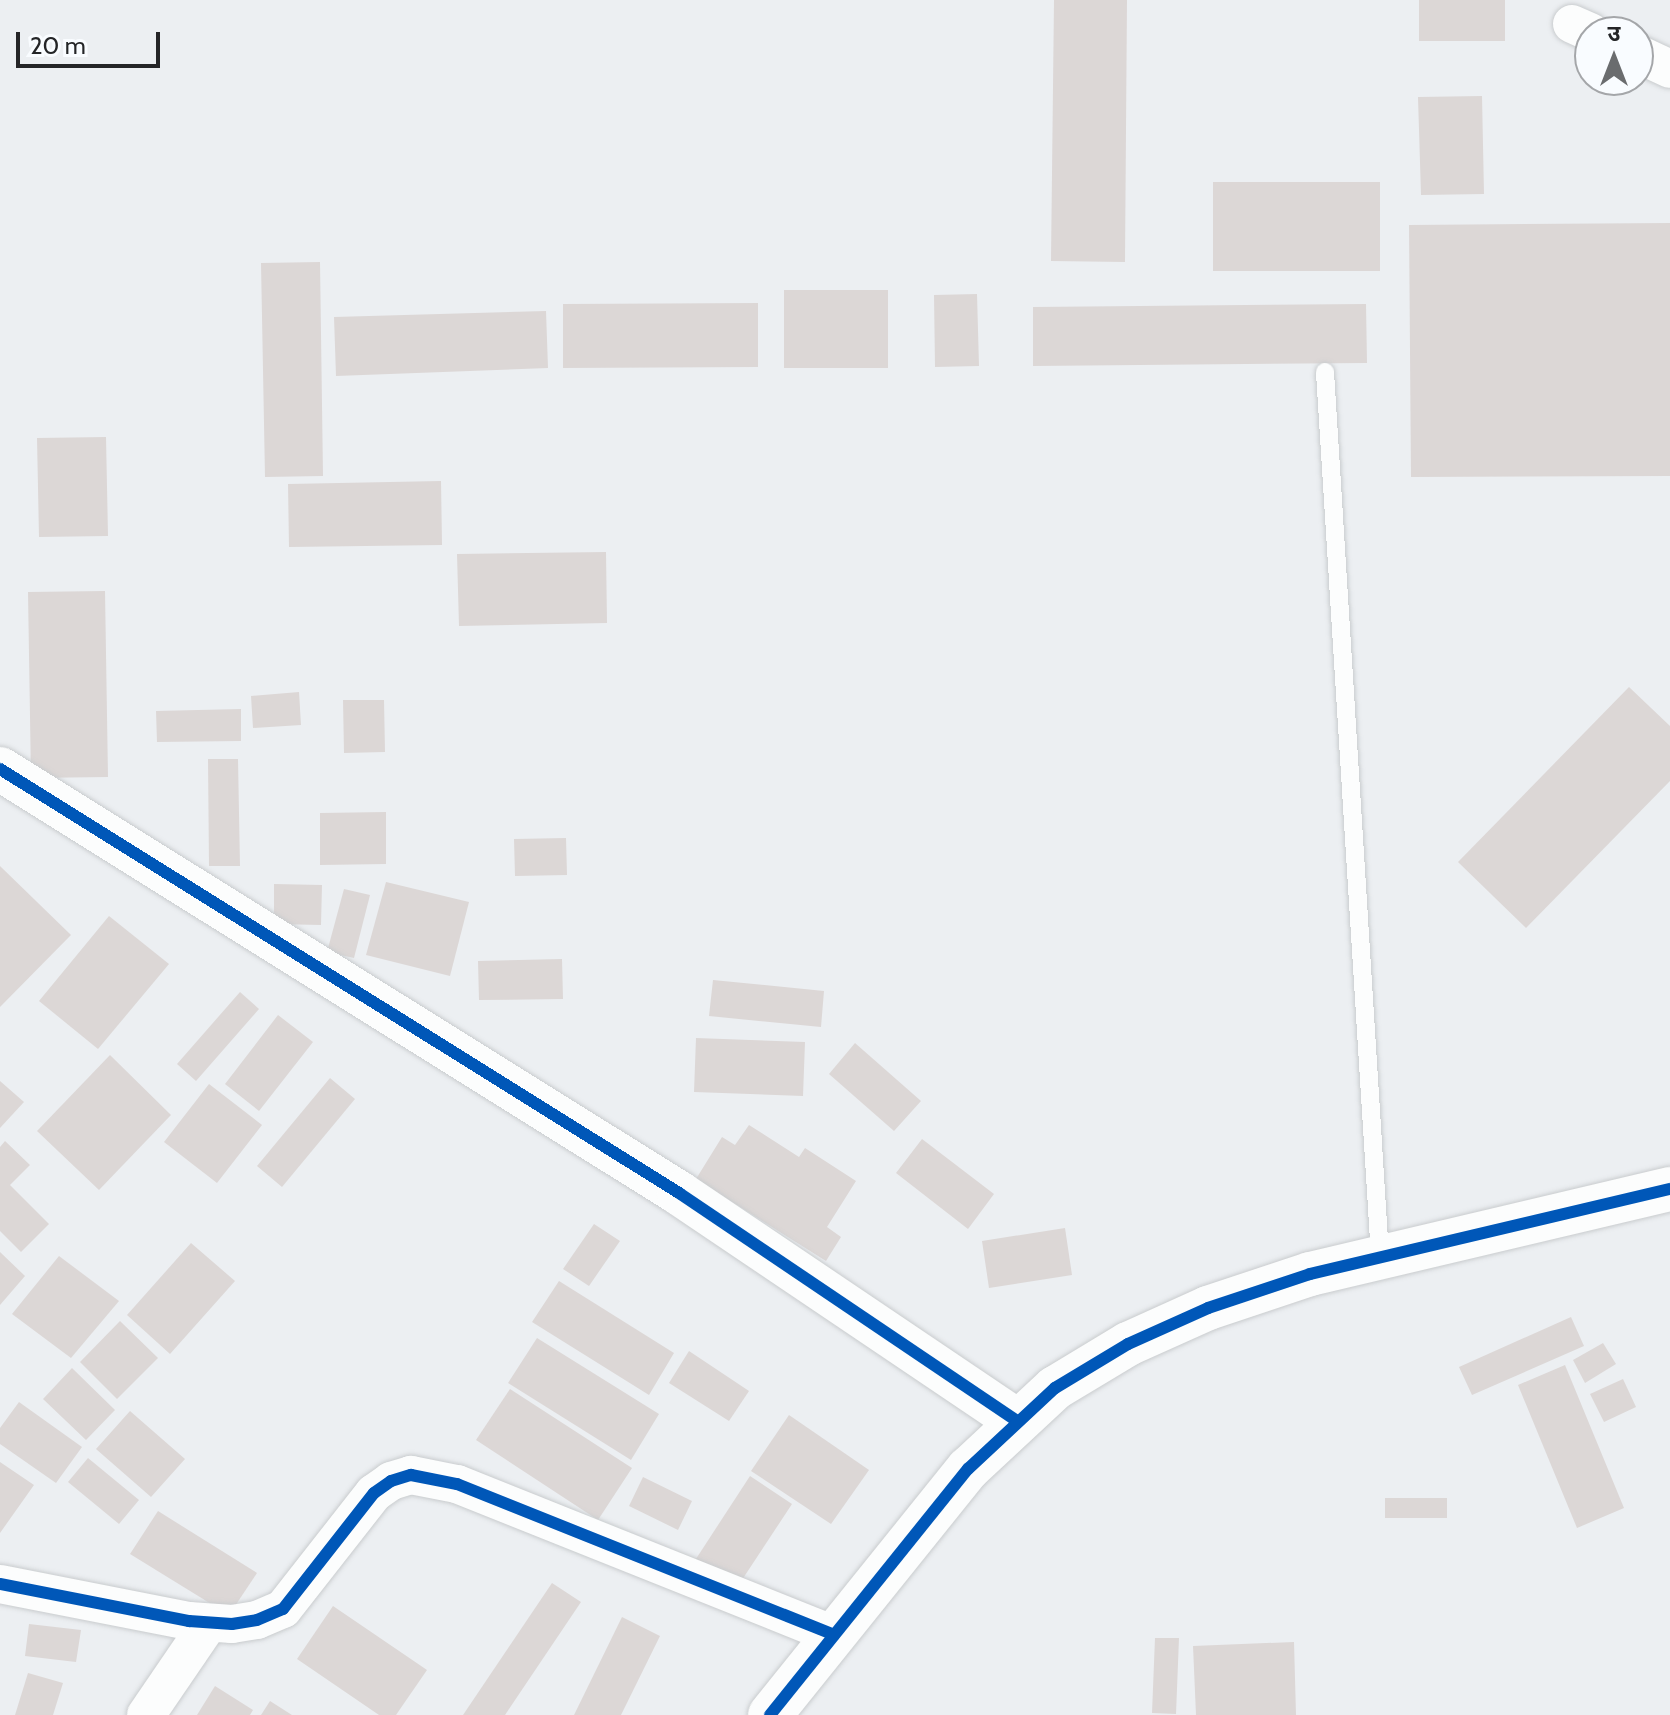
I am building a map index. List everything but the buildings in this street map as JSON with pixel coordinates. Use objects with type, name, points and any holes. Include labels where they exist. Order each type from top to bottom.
[{"type":"street","points":[[0,769],[654,1178],[1017,1421]]},
{"type":"street","points":[[770,1715],[968,1469],[1055,1388],[1116,1351],[1208,1308],[1310,1274],[1670,1189]]},
{"type":"street","points":[[0,1584],[208,1624],[257,1620],[283,1609],[374,1493],[391,1481],[411,1475],[457,1484],[834,1635]]},
{"type":"street","points":[[146,1715],[208,1624]]},
{"type":"lane","points":[[1325,372],[1380,1257]]},
{"type":"cycle path","points":[[0,769],[679,1193],[1017,1421]]},
{"type":"cycle path","points":[[770,1715],[968,1469],[1055,1388],[1128,1344],[1208,1308],[1310,1274],[1670,1189]]},
{"type":"cycle path","points":[[0,1584],[189,1621],[232,1624],[257,1620],[283,1609],[374,1493],[391,1481],[411,1475],[457,1484],[834,1635]]}]
